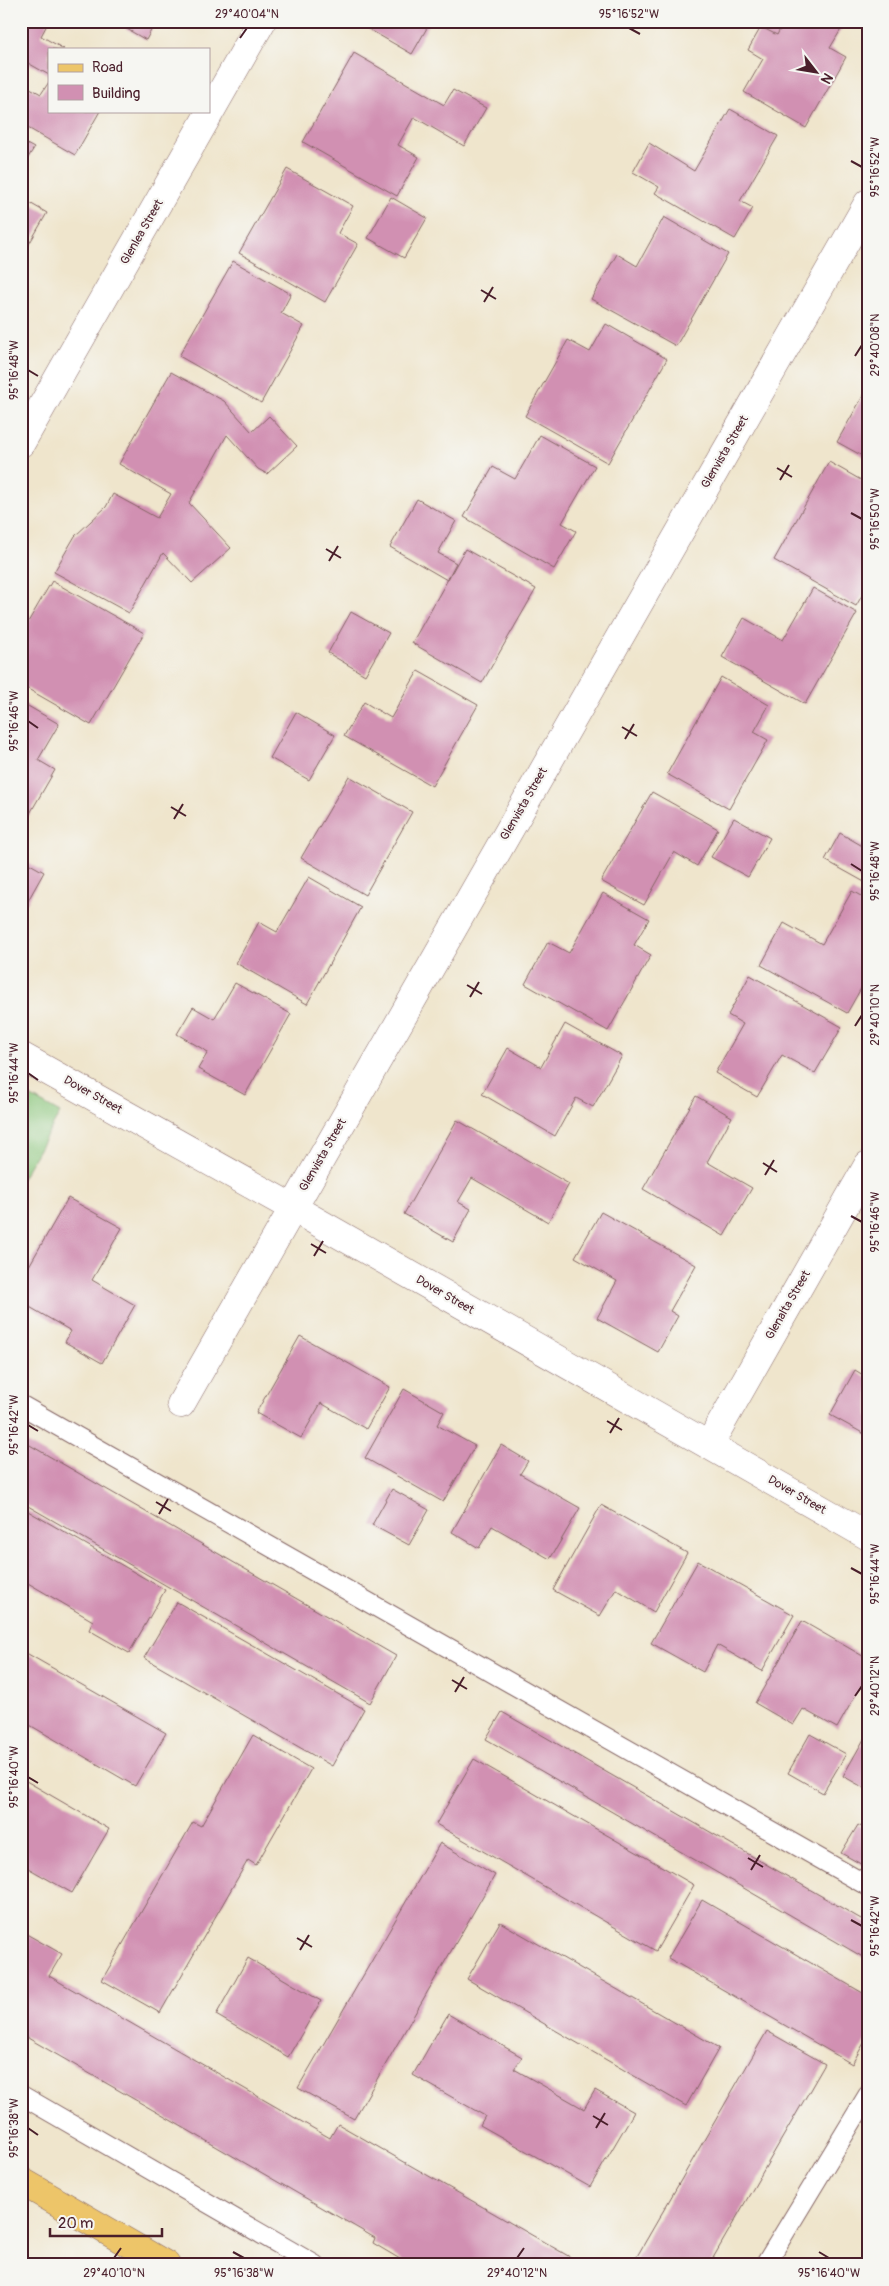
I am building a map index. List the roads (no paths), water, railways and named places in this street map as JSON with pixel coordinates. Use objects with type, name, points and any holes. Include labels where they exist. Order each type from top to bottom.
[{"type":"main road","points":[[21,2181],[166,2265]]},
{"type":"street","name":"Glenlea Street","points":[[210,112],[262,21]]},
{"type":"street","name":"Glenlea Street","points":[[21,442],[210,112]]},
{"type":"street","name":"Glenvista Street","points":[[181,1404],[868,203]]},
{"type":"street","name":"Dover Street","points":[[21,1056],[293,1208],[868,1536]]},
{"type":"street","name":"Glenalta Street","points":[[709,1445],[868,1165]]},
{"type":"lane","points":[[21,1405],[868,1886]]},
{"type":"lane","points":[[21,2095],[315,2265]]},
{"type":"lane","points":[[765,2265],[868,2095]]}]
